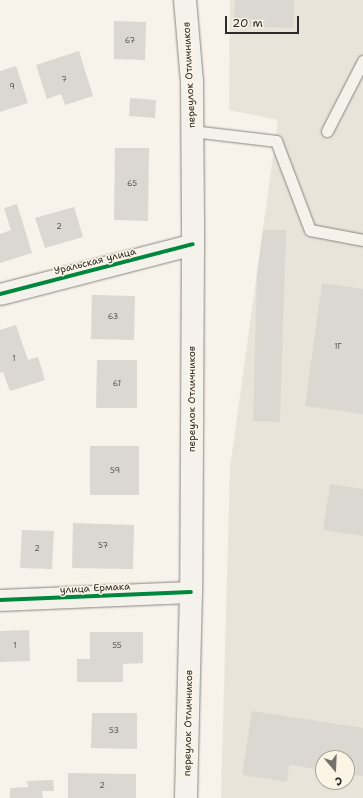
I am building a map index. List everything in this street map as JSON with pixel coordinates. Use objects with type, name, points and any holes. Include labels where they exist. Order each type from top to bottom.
[{"type":"main road","name":"переулок Отличников","points":[[185,0],[192,82],[193,244],[191,592],[186,798]]},
{"type":"street","name":"Уральская улица","points":[[0,294],[193,244]]},
{"type":"street","name":"улица Ермака","points":[[0,600],[191,592]]},
{"type":"lane","points":[[327,131],[363,61]]},
{"type":"lane","points":[[192,131],[276,141],[310,230],[363,240]]},
{"type":"shaded area","points":[[230,0],[363,0],[363,798],[221,798],[230,468],[278,120],[229,110]]},
{"type":"building","points":[[235,0],[294,0],[293,28],[234,26]]},
{"type":"building","points":[[114,21],[146,22],[145,60],[114,59]]},
{"type":"building","points":[[79,51],[93,96],[65,105],[61,94],[47,99],[36,65]]},
{"type":"building","points":[[16,66],[28,103],[0,112],[0,71]]},
{"type":"building","points":[[130,98],[156,100],[155,118],[129,116]]},
{"type":"building","points":[[115,148],[149,148],[148,221],[114,220]]},
{"type":"building","points":[[17,204],[32,253],[0,263],[0,234],[11,230],[4,208]]},
{"type":"building","points":[[74,207],[83,237],[45,248],[35,218]]},
{"type":"building","points":[[263,230],[286,230],[280,422],[253,421],[257,273]]},
{"type":"building","points":[[322,283],[363,289],[363,414],[305,406]]},
{"type":"building","points":[[92,295],[135,296],[134,340],[91,339]]},
{"type":"building","points":[[16,325],[28,360],[38,357],[45,380],[10,391],[3,372],[0,373],[0,330]]},
{"type":"building","points":[[97,360],[137,360],[137,408],[96,408]]},
{"type":"building","points":[[90,446],[139,446],[139,495],[90,495]]},
{"type":"building","points":[[330,484],[363,489],[363,536],[323,530]]},
{"type":"building","points":[[73,523],[134,525],[133,569],[72,568]]},
{"type":"building","points":[[22,530],[54,531],[52,569],[20,568]]},
{"type":"building","points":[[29,630],[30,661],[0,662],[0,631]]},
{"type":"building","points":[[90,632],[143,632],[143,663],[123,664],[123,682],[77,682],[77,659],[90,659]]},
{"type":"building","points":[[252,711],[363,728],[363,776],[355,775],[355,750],[315,750],[315,769],[289,765],[287,782],[242,775]]},
{"type":"building","points":[[92,713],[137,713],[137,749],[91,748]]},
{"type":"building","points":[[68,773],[136,774],[136,798],[68,798]]},
{"type":"building","points":[[53,780],[54,791],[42,791],[43,798],[10,798],[10,788],[28,787],[27,781]]},
{"type":"cycle path","points":[[0,294],[193,244]]},
{"type":"cycle path","points":[[0,600],[191,592]]}]
